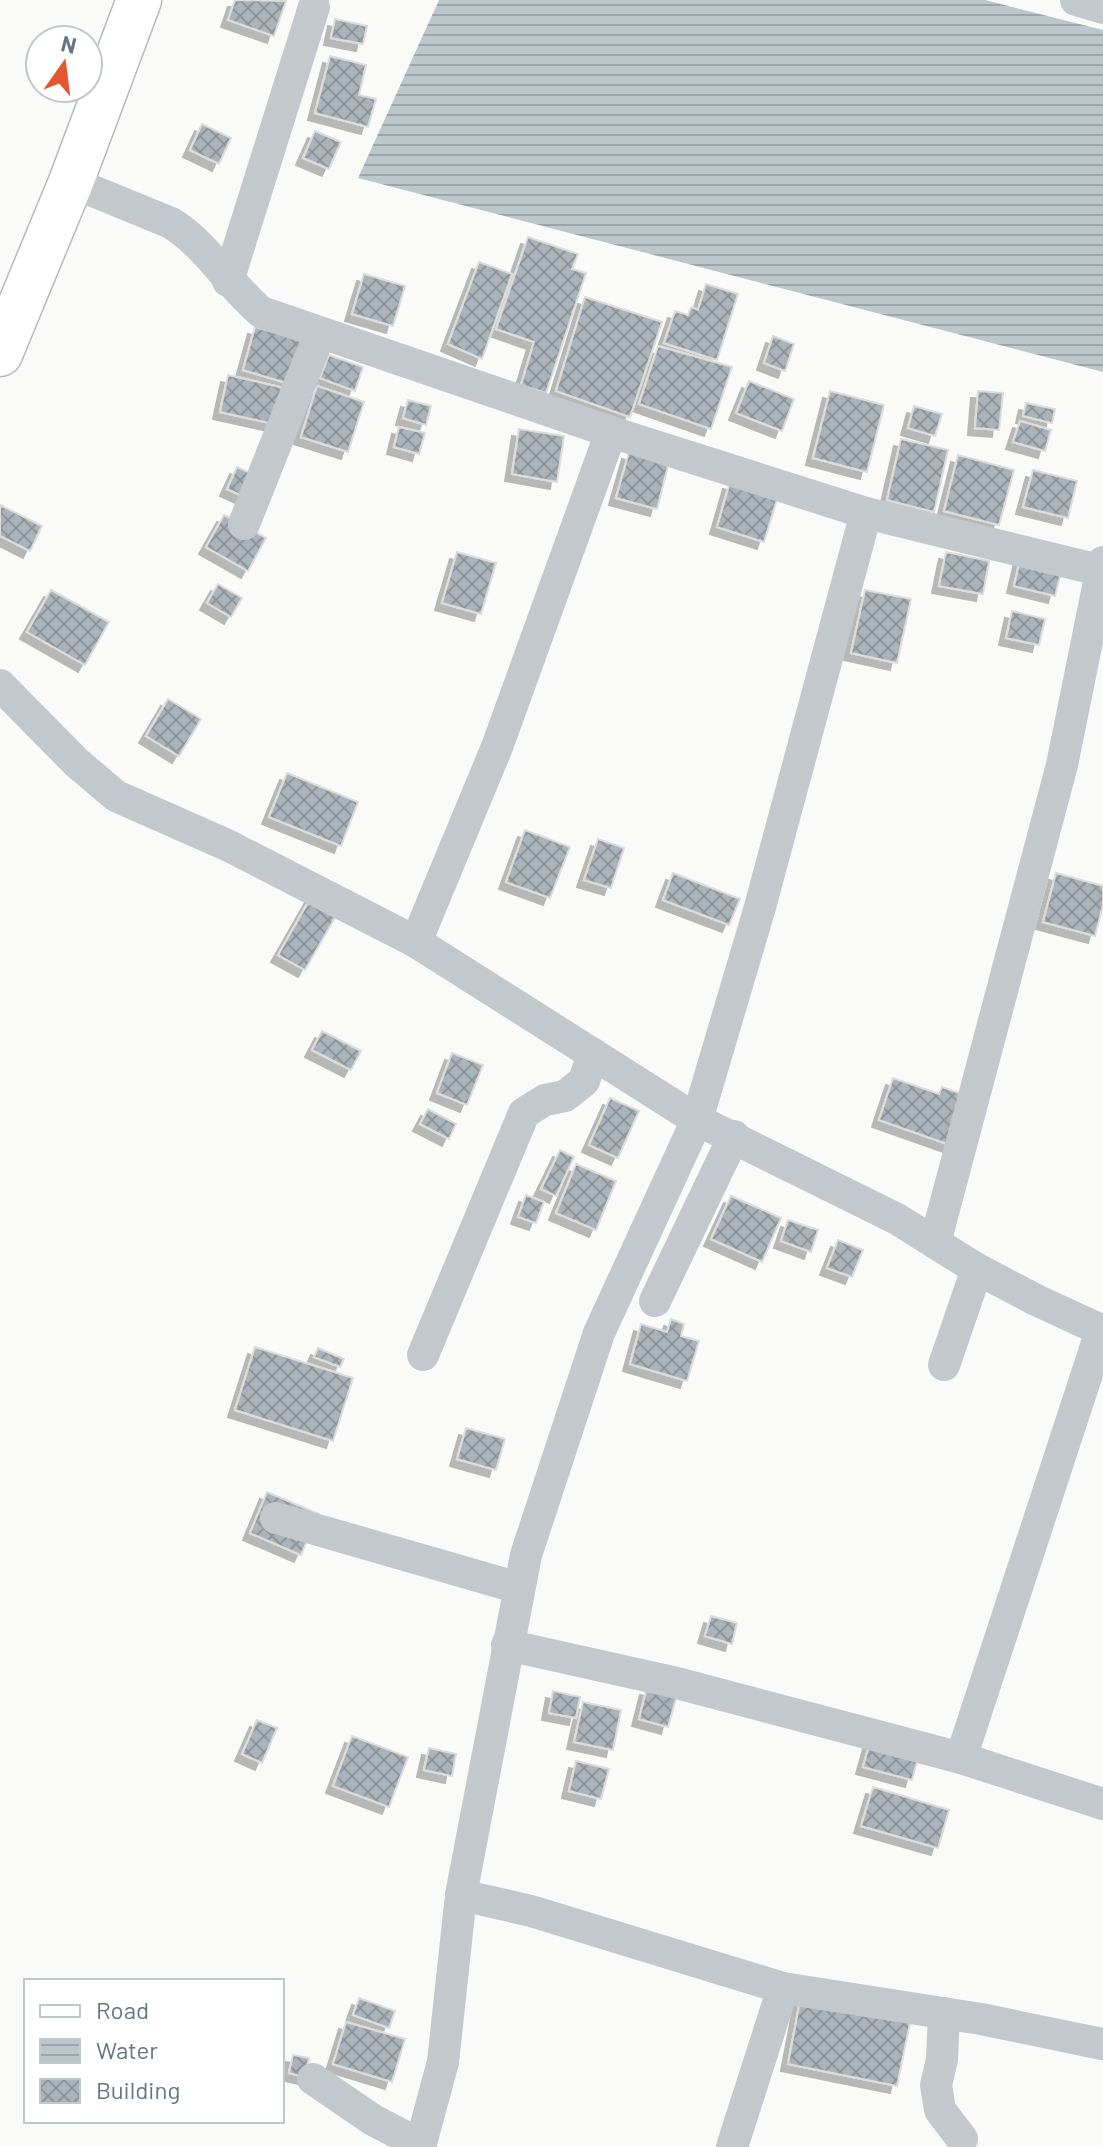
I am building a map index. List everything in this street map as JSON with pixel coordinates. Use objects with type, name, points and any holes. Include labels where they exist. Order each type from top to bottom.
[{"type":"street","points":[[0,354],[11,297],[71,182],[139,0]]},
{"type":"street","points":[[1076,0],[1103,8]]},
{"type":"street","points":[[228,281],[314,7]]},
{"type":"street","points":[[71,182],[179,227],[261,312],[611,432],[866,513],[1102,568],[1062,765],[935,1243]]},
{"type":"street","points":[[244,524],[320,333]]},
{"type":"street","points":[[416,942],[497,747],[611,432]]},
{"type":"street","points":[[313,2079],[373,2120],[420,2146],[443,2062],[461,1895],[526,1555],[599,1333],[697,1120],[760,907],[866,513]]},
{"type":"street","points":[[0,685],[76,762],[116,796],[227,845],[416,942],[697,1120],[897,1219],[977,1269],[1102,1331],[961,1758]]},
{"type":"street","points":[[423,1355],[524,1113],[545,1100],[565,1096],[584,1081],[593,1054]]},
{"type":"street","points":[[655,1301],[734,1136]]},
{"type":"street","points":[[944,1365],[977,1269]]},
{"type":"street","points":[[276,1518],[519,1588]]},
{"type":"street","points":[[507,1645],[673,1682],[961,1758],[1103,1804]]},
{"type":"street","points":[[461,1895],[531,1911],[783,1988],[944,2013],[1102,2044]]},
{"type":"street","points":[[732,2147],[783,1988]]},
{"type":"street","points":[[944,2013],[942,2059],[936,2085],[940,2110],[962,2139]]},
{"type":"water","points":[[439,0],[985,0],[1103,30],[1103,372],[358,178]]},
{"type":"building","points":[[235,0],[286,1],[274,36],[228,20]]},
{"type":"building","points":[[335,19],[367,26],[363,44],[331,38]]},
{"type":"building","points":[[330,56],[366,65],[359,95],[376,99],[368,127],[315,113]]},
{"type":"building","points":[[202,124],[231,138],[219,164],[190,150]]},
{"type":"building","points":[[315,131],[341,142],[329,169],[303,158]]},
{"type":"building","points":[[528,237],[578,254],[572,269],[586,273],[546,393],[521,385],[534,342],[496,329]]},
{"type":"building","points":[[479,262],[512,274],[482,359],[448,344]]},
{"type":"building","points":[[364,274],[405,286],[393,326],[352,314]]},
{"type":"building","points":[[706,284],[738,294],[717,360],[664,343],[675,311],[688,315],[691,307],[698,310]]},
{"type":"building","points":[[585,297],[662,322],[630,417],[556,391]]},
{"type":"building","points":[[255,327],[302,340],[290,384],[243,370]]},
{"type":"building","points":[[773,336],[794,344],[785,371],[764,363]]},
{"type":"building","points":[[658,346],[732,367],[711,429],[639,404]]},
{"type":"building","points":[[329,355],[363,367],[355,391],[320,378]]},
{"type":"building","points":[[228,375],[288,389],[279,425],[220,412]]},
{"type":"building","points":[[749,381],[794,399],[782,431],[736,413]]},
{"type":"building","points":[[317,386],[364,402],[348,452],[301,437]]},
{"type":"building","points":[[830,391],[884,405],[867,472],[813,458]]},
{"type":"building","points":[[978,391],[1003,393],[999,430],[975,428]]},
{"type":"building","points":[[408,400],[431,406],[426,425],[403,418]]},
{"type":"building","points":[[1026,403],[1055,409],[1052,423],[1023,416]]},
{"type":"building","points":[[914,406],[942,414],[935,436],[908,428]]},
{"type":"building","points":[[1020,421],[1051,430],[1045,451],[1013,442]]},
{"type":"building","points":[[399,427],[425,433],[419,454],[394,447]]},
{"type":"building","points":[[519,429],[564,436],[557,482],[512,474]]},
{"type":"building","points":[[901,439],[948,450],[934,512],[887,500]]},
{"type":"building","points":[[629,452],[669,462],[657,509],[616,498]]},
{"type":"building","points":[[958,455],[1014,470],[999,525],[944,511]]},
{"type":"building","points":[[237,467],[264,479],[253,501],[227,489]]},
{"type":"building","points":[[1033,470],[1077,481],[1068,518],[1023,507]]},
{"type":"building","points":[[730,482],[778,496],[764,542],[717,527]]},
{"type":"building","points":[[0,505],[42,526],[30,551],[0,536]]},
{"type":"building","points":[[224,515],[266,538],[248,571],[206,547]]},
{"type":"building","points":[[457,552],[496,563],[481,614],[442,603]]},
{"type":"building","points":[[946,552],[989,561],[983,594],[939,586]]},
{"type":"building","points":[[1021,556],[1063,565],[1055,596],[1014,586]]},
{"type":"building","points":[[218,584],[242,598],[231,617],[207,603]]},
{"type":"building","points":[[51,590],[109,622],[85,665],[27,632]]},
{"type":"building","points":[[865,590],[911,599],[897,663],[851,653]]},
{"type":"building","points":[[1012,611],[1045,619],[1039,645],[1006,638]]},
{"type":"building","points":[[168,699],[201,719],[179,756],[146,736]]},
{"type":"building","points":[[287,773],[358,802],[341,846],[269,817]]},
{"type":"building","points":[[525,830],[570,847],[550,898],[506,882]]},
{"type":"building","points":[[598,839],[624,848],[611,888],[584,880]]},
{"type":"building","points":[[673,873],[740,899],[729,925],[663,900]]},
{"type":"building","points":[[1056,873],[1103,886],[1103,905],[1095,936],[1043,922]]},
{"type":"building","points":[[314,892],[341,907],[305,970],[278,955]]},
{"type":"building","points":[[322,1031],[361,1051],[351,1070],[312,1050]]},
{"type":"building","points":[[452,1053],[483,1065],[467,1105],[437,1093]]},
{"type":"building","points":[[893,1078],[939,1094],[942,1087],[971,1097],[953,1146],[879,1120]]},
{"type":"building","points":[[610,1098],[639,1111],[618,1158],[589,1145]]},
{"type":"building","points":[[428,1109],[456,1124],[449,1139],[420,1124]]},
{"type":"building","points":[[560,1150],[574,1157],[556,1196],[541,1189]]},
{"type":"building","points":[[576,1164],[616,1181],[596,1230],[556,1213]]},
{"type":"building","points":[[526,1195],[544,1202],[536,1223],[518,1217]]},
{"type":"building","points":[[731,1196],[781,1218],[762,1262],[711,1239]]},
{"type":"building","points":[[788,1220],[818,1230],[811,1252],[781,1241]]},
{"type":"building","points":[[838,1240],[863,1250],[852,1277],[827,1268]]},
{"type":"building","points":[[671,1319],[684,1324],[681,1336],[699,1341],[687,1381],[630,1364],[641,1324],[667,1332]]},
{"type":"building","points":[[255,1347],[353,1378],[333,1441],[235,1410]]},
{"type":"building","points":[[318,1348],[344,1359],[340,1367],[314,1357]]},
{"type":"building","points":[[466,1428],[505,1439],[496,1470],[457,1459]]},
{"type":"building","points":[[267,1492],[319,1514],[301,1555],[250,1533]]},
{"type":"building","points":[[711,1616],[737,1623],[732,1644],[705,1636]]},
{"type":"building","points":[[647,1688],[677,1695],[668,1727],[639,1719]]},
{"type":"building","points":[[553,1691],[580,1697],[576,1718],[549,1713]]},
{"type":"building","points":[[583,1702],[621,1710],[613,1750],[574,1742]]},
{"type":"building","points":[[257,1720],[277,1728],[262,1763],[242,1754]]},
{"type":"building","points":[[352,1736],[408,1757],[389,1807],[333,1786]]},
{"type":"building","points":[[870,1742],[919,1754],[912,1780],[863,1767]]},
{"type":"building","points":[[429,1748],[456,1754],[452,1776],[424,1770]]},
{"type":"building","points":[[576,1761],[609,1769],[601,1799],[569,1791]]},
{"type":"building","points":[[873,1787],[949,1810],[938,1848],[861,1826]]},
{"type":"building","points":[[801,1996],[911,2018],[897,2086],[788,2064]]},
{"type":"building","points":[[359,1998],[395,2011],[389,2028],[353,2015]]},
{"type":"building","points":[[346,2022],[405,2039],[392,2082],[333,2064]]},
{"type":"building","points":[[293,2055],[309,2058],[305,2077],[289,2073]]}]
